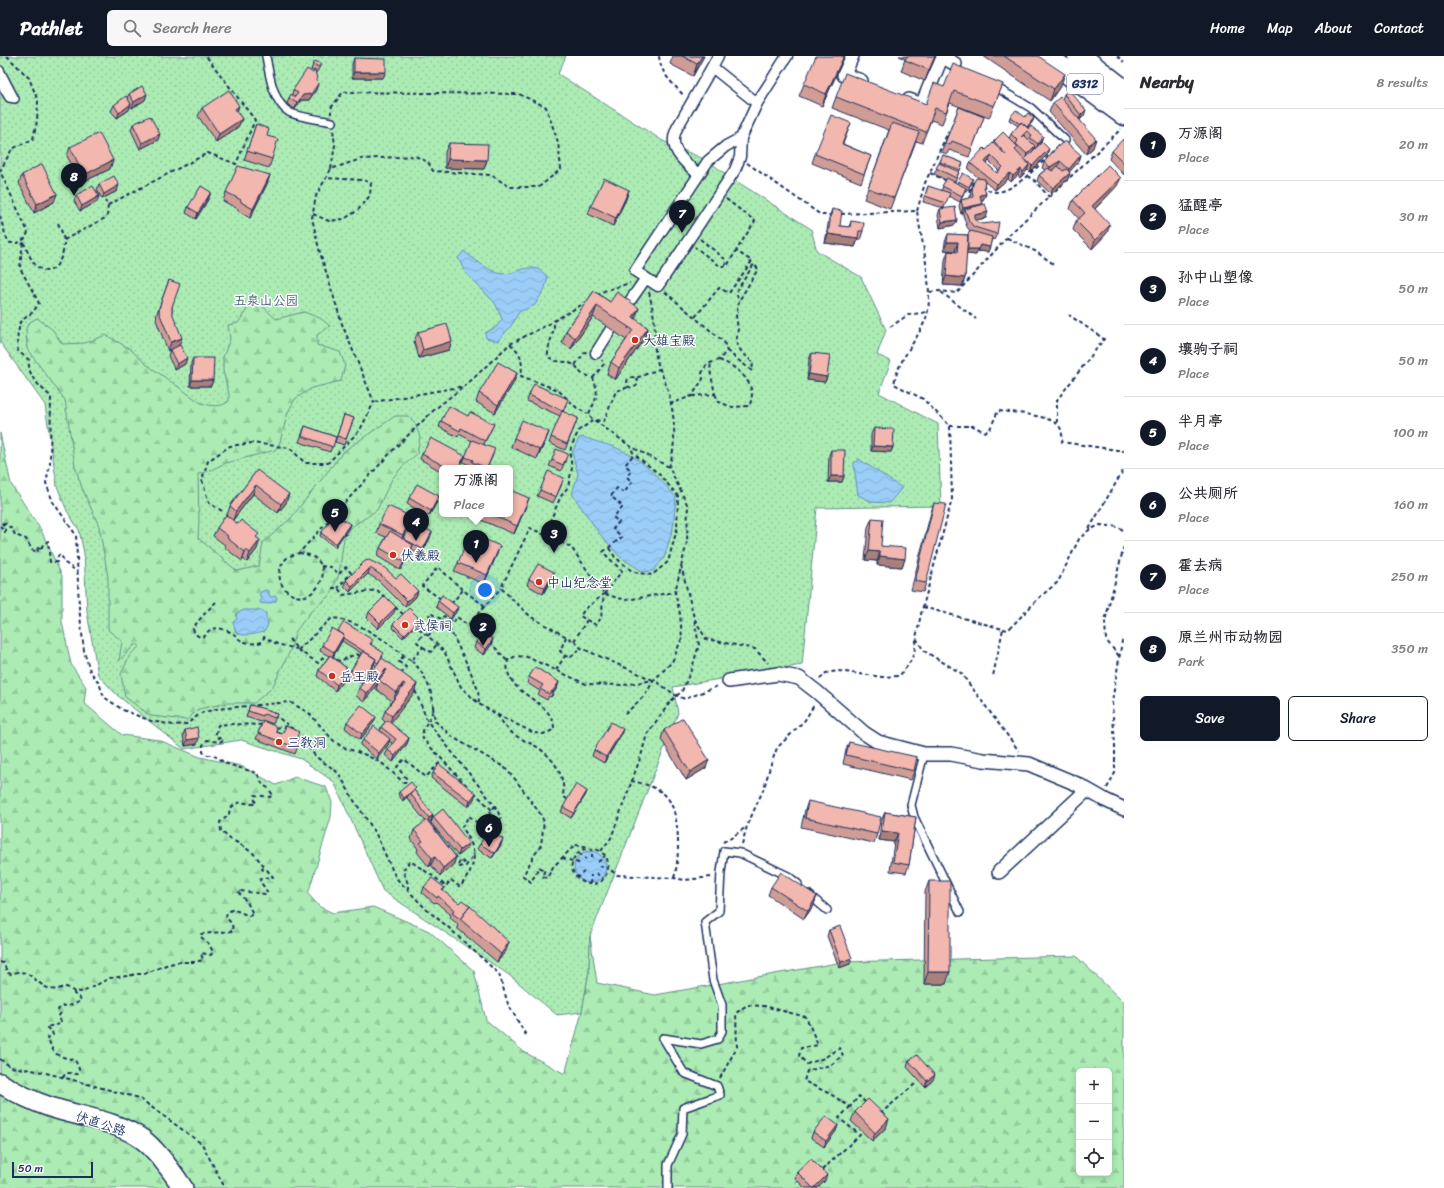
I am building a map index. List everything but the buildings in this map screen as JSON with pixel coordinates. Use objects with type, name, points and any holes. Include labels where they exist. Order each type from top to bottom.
[{"type":"highway","name":"G312","points":[[1045,56],[1124,114]]},
{"type":"highway","name":"G312","points":[[1080,56],[1124,91]]},
{"type":"main road","name":"伏直公路","points":[[0,1084],[23,1097],[50,1107],[123,1128],[143,1139],[162,1160],[183,1188]]},
{"type":"street","points":[[698,174],[686,165],[677,151],[673,139],[677,128],[718,56]]},
{"type":"street","points":[[741,138],[726,146],[708,161],[635,271],[658,286],[735,170],[740,157],[741,138],[757,103],[787,56]]},
{"type":"street","points":[[852,56],[844,75],[872,86]]},
{"type":"street","points":[[901,97],[922,105],[942,56],[958,65]]},
{"type":"street","points":[[712,68],[757,103]]},
{"type":"street","points":[[623,311],[646,278]]},
{"type":"street","points":[[596,353],[611,329]]},
{"type":"street","points":[[730,681],[778,674],[799,678],[858,729],[878,742],[924,754],[951,754],[998,762],[1029,764],[1071,781],[1124,809]]},
{"type":"street","points":[[999,872],[1087,790]]},
{"type":"lane","points":[[266,56],[269,77],[277,98],[290,113],[332,122]]},
{"type":"lane","points":[[0,70],[15,99],[9,98],[0,83]]},
{"type":"lane","points":[[987,82],[1031,108],[1065,140]]},
{"type":"lane","points":[[924,754],[911,805],[914,817],[960,912]]},
{"type":"lane","points":[[668,1188],[668,1165],[682,1134],[683,1108],[720,1095],[717,1086],[684,1073],[663,1038],[701,1044],[718,1039],[722,1031],[722,1005],[713,980],[705,922],[719,911],[721,872],[724,851],[740,853],[788,876],[827,910]]},
{"type":"path","points":[[6,56],[29,78],[38,101],[37,121],[33,138],[12,149],[0,171],[28,232],[23,241],[20,268],[39,303],[33,312],[20,322],[17,340],[18,350],[29,360],[28,368],[33,379],[51,397],[50,464],[46,483],[53,502],[76,535],[79,607],[84,651],[90,671],[99,683],[104,697],[123,710],[151,721],[173,725],[187,724],[201,713],[216,709],[277,702],[290,702],[309,713],[333,740],[342,747],[366,755],[383,764],[403,782],[406,782],[407,779],[396,767],[404,759],[426,777],[442,760]]},
{"type":"path","points":[[108,205],[208,153],[236,164],[255,120],[206,56]]},
{"type":"path","points":[[659,56],[660,65],[666,78],[684,97],[683,117]]},
{"type":"path","points":[[1117,56],[1124,62]]},
{"type":"path","points":[[222,510],[209,502],[202,480],[208,461],[230,446],[252,443],[290,448],[305,463],[328,463],[360,430],[374,402],[342,324],[319,249],[312,218],[316,196],[331,169],[335,145],[331,108],[343,92],[519,94],[546,107],[558,142],[561,169],[538,187],[510,188],[491,175],[433,171],[428,162],[415,156],[362,159],[331,169]]},
{"type":"path","points":[[930,292],[940,291],[957,293],[1007,238],[1124,126]]},
{"type":"path","points":[[741,846],[747,826],[764,788],[777,748],[805,720],[814,706],[820,679],[826,673],[838,671],[882,677],[899,676],[909,666],[915,649],[923,608],[952,499],[950,426],[923,399],[894,384],[896,371],[926,317],[930,292],[916,211],[925,183],[948,132]]},
{"type":"path","points":[[962,189],[969,192],[974,181],[984,185],[987,189],[1001,191],[1021,182],[1065,140]]},
{"type":"path","points":[[740,157],[821,215],[916,211]]},
{"type":"path","points":[[930,173],[949,183]]},
{"type":"path","points":[[1027,176],[1034,180],[1049,197]]},
{"type":"path","points":[[313,214],[329,221],[344,220],[358,211],[370,195],[371,183],[363,180],[326,178]]},
{"type":"path","points":[[719,194],[755,221],[727,266]]},
{"type":"path","points":[[64,240],[107,217],[108,205],[105,201]]},
{"type":"path","points":[[0,216],[6,236],[10,242],[18,243],[23,241]]},
{"type":"path","points":[[23,241],[38,268],[50,270],[58,265],[64,245],[64,236],[58,223]]},
{"type":"path","points":[[691,237],[724,259],[727,266]]},
{"type":"path","points":[[691,237],[720,266],[727,266]]},
{"type":"path","points":[[1007,238],[1034,251],[1055,266]]},
{"type":"path","points":[[695,317],[719,288],[730,293],[752,261],[736,251]]},
{"type":"path","points":[[658,286],[724,342],[727,351],[752,372],[753,363],[740,351],[736,342],[738,330],[736,316],[739,301],[758,269],[754,264],[736,292],[739,301]]},
{"type":"path","points":[[299,553],[394,449],[434,410],[465,386],[510,344],[554,321],[604,291],[646,278],[654,319],[655,354],[668,392],[674,424],[675,440],[673,456],[669,467]]},
{"type":"path","points":[[940,291],[976,319]]},
{"type":"path","points":[[890,327],[908,315],[927,312]]},
{"type":"path","points":[[1057,424],[1057,400],[1104,339],[1069,315]]},
{"type":"path","points":[[554,321],[555,328],[548,357],[556,361],[566,362],[575,366],[581,373],[594,378]]},
{"type":"path","points":[[510,344],[515,348],[523,361],[521,376],[558,390],[577,408],[630,446],[669,467],[688,506],[686,542],[675,592],[680,614],[682,638],[672,662],[654,680],[645,695],[625,714]]},
{"type":"path","points":[[692,396],[703,379],[702,373],[707,364],[719,360],[727,351]]},
{"type":"path","points":[[575,366],[585,352],[596,353],[604,364],[594,378]]},
{"type":"path","points":[[711,363],[710,370],[715,394],[719,402],[732,407],[749,406],[752,400],[747,379],[726,362],[719,360]]},
{"type":"path","points":[[629,387],[627,380],[629,377],[632,376],[636,378],[659,369]]},
{"type":"path","points":[[588,415],[597,398],[598,391],[594,378]]},
{"type":"path","points":[[544,535],[561,496],[568,487],[572,468],[570,456],[571,447],[580,430],[594,420],[604,421],[616,391],[629,387],[636,387],[638,381],[636,378]]},
{"type":"path","points":[[374,402],[465,386]]},
{"type":"path","points":[[670,404],[692,396],[715,394]]},
{"type":"path","points":[[950,426],[973,426],[985,432],[990,429],[998,411],[1022,414],[1044,419],[1057,424],[1062,431],[1062,442],[1124,451]]},
{"type":"path","points":[[609,548],[615,557],[633,572],[652,575],[668,562],[676,529],[678,496],[659,474],[634,454],[630,446]]},
{"type":"path","points":[[604,594],[601,618],[596,625],[580,616],[585,609],[604,594],[622,571],[603,552],[622,537],[613,529],[619,522],[613,517],[623,507],[611,496],[617,488],[624,493],[632,482],[627,477],[631,470],[625,465],[634,454]]},
{"type":"path","points":[[1089,530],[1124,469]]},
{"type":"path","points":[[0,526],[5,532],[5,527],[1,522],[12,528],[15,535],[26,539],[32,550],[38,552],[37,546],[42,550],[42,546],[48,541],[50,562],[57,562],[58,556],[61,554],[65,563],[78,572]]},
{"type":"path","points":[[326,523],[332,527]]},
{"type":"path","points":[[923,608],[1003,630],[1008,630],[1041,596],[1058,582],[1079,539],[1089,530],[1100,525],[1119,527],[1124,531]]},
{"type":"path","points":[[468,625],[502,588],[530,528],[571,547],[604,594],[626,600],[675,592]]},
{"type":"path","points":[[338,530],[349,537]]},
{"type":"path","points":[[1119,656],[1106,640],[1105,621],[1124,546]]},
{"type":"path","points":[[299,553],[308,554],[316,559],[321,566],[323,575],[321,584],[316,591],[308,596],[290,594],[283,587],[280,579],[280,570],[284,562],[290,556],[299,553]]},
{"type":"path","points":[[600,851],[610,838],[632,780],[647,734],[672,701],[682,691],[692,668],[699,645],[681,564]]},
{"type":"path","points":[[321,566],[331,567],[339,574],[346,567],[351,573],[338,588],[332,588]]},
{"type":"path","points":[[463,590],[450,605],[422,586],[438,567],[463,590],[485,606]]},
{"type":"path","points":[[338,588],[343,595],[377,590],[388,600]]},
{"type":"path","points":[[502,588],[531,617],[574,641],[581,648],[654,680],[677,696],[685,699],[730,681]]},
{"type":"path","points":[[216,602],[193,629],[195,634],[200,637],[205,636],[207,631],[213,628],[220,628],[244,642],[257,644],[262,642],[264,637],[277,644],[298,650],[318,663],[323,658],[340,661],[356,654],[363,657]]},
{"type":"path","points":[[393,605],[408,619]]},
{"type":"path","points":[[441,619],[447,610]]},
{"type":"path","points":[[448,628],[448,630],[437,624],[428,615],[430,613],[441,619],[449,628],[478,690],[479,704]]},
{"type":"path","points":[[444,616],[453,624],[457,617],[492,643],[508,662]]},
{"type":"path","points":[[298,650],[332,618],[342,619],[353,623],[381,639],[417,665],[422,672],[431,694],[435,721],[454,738],[504,767],[515,779],[541,815],[544,822],[541,844],[523,876],[531,882],[539,866],[545,870],[542,876],[548,878],[553,867],[575,845],[585,846],[600,851],[605,856],[608,868],[607,875],[597,883],[590,884],[582,882],[576,878],[572,870],[572,862],[578,852],[590,848]]},
{"type":"path","points":[[694,618],[706,639],[755,649],[778,674]]},
{"type":"path","points":[[574,641],[588,620]]},
{"type":"path","points":[[414,624],[446,653],[461,687],[479,704],[534,733],[543,734],[551,731],[554,728],[553,722],[543,708],[521,692],[510,678],[507,667],[508,660],[516,656],[527,657],[586,684],[624,685],[654,680]]},
{"type":"path","points":[[428,636],[437,624]]},
{"type":"path","points":[[993,676],[1003,630]]},
{"type":"path","points":[[424,633],[418,642],[423,647],[431,652],[437,644]]},
{"type":"path","points":[[566,637],[560,651],[565,656],[571,657],[581,648]]},
{"type":"path","points":[[289,638],[298,650]]},
{"type":"path","points":[[916,638],[924,651],[961,673],[1029,764]]},
{"type":"path","points":[[1101,798],[1116,773],[1112,702],[1119,656],[1124,638]]},
{"type":"path","points":[[411,660],[423,647]]},
{"type":"path","points":[[401,674],[406,667],[399,662],[404,655]]},
{"type":"path","points":[[556,670],[565,656]]},
{"type":"path","points":[[396,672],[401,674],[406,679]]},
{"type":"path","points":[[408,890],[408,884],[403,870],[410,861],[446,886],[451,880],[460,887],[471,868],[475,853],[472,844],[462,827],[469,816],[481,826],[495,832],[500,818],[495,806],[428,722],[411,683]]},
{"type":"path","points":[[252,706],[259,709]]},
{"type":"path","points":[[433,707],[428,722],[423,729],[423,739],[492,810]]},
{"type":"path","points":[[266,713],[280,719],[295,730],[316,757],[341,777],[353,799],[375,832],[396,878],[498,974],[508,1004],[527,1037]]},
{"type":"path","points":[[496,714],[506,727],[518,738],[537,746],[549,756],[561,776],[564,787],[563,796],[571,804]]},
{"type":"path","points":[[74,992],[83,992],[110,978],[144,974],[178,962],[194,962],[203,960],[202,953],[211,955],[212,952],[209,944],[200,936],[200,934],[233,931],[232,924],[226,917],[227,913],[233,909],[249,916],[253,914],[247,902],[238,892],[268,893],[260,881],[261,878],[273,877],[267,870],[262,869],[265,867],[253,853],[230,839],[221,831],[219,826],[220,822],[229,815],[230,810],[235,804],[241,802],[256,804],[255,794],[270,797],[273,795],[268,788],[263,785],[257,773],[227,764],[213,755],[206,755],[202,750],[203,744],[207,740],[220,742],[223,740],[216,736],[216,727],[218,725],[230,724],[267,726]]},
{"type":"path","points":[[272,727],[277,728],[288,726]]},
{"type":"path","points":[[632,780],[646,784],[665,795],[676,813],[678,837],[676,871],[674,878]]},
{"type":"path","points":[[481,826],[495,806]]},
{"type":"path","points":[[590,848],[592,851],[592,858]]},
{"type":"path","points":[[578,852],[582,853],[586,859]]},
{"type":"path","points":[[458,865],[461,860],[464,863],[460,867],[466,866],[475,853]]},
{"type":"path","points":[[598,862],[605,856]]},
{"type":"path","points":[[562,857],[572,862],[582,864]]},
{"type":"path","points":[[599,866],[608,868],[617,876],[674,878],[685,880],[706,878]]},
{"type":"path","points":[[576,878],[584,872]]},
{"type":"path","points":[[596,873],[603,879]]},
{"type":"path","points":[[590,875],[590,884]]},
{"type":"path","points":[[0,962],[3,963],[8,972],[11,974],[18,971],[25,972],[48,988],[53,990],[67,987],[74,992],[74,994],[79,996],[81,1000],[78,1003],[61,1006],[58,1010],[61,1013],[58,1017],[61,1021],[60,1024],[46,1027],[52,1032],[53,1035],[47,1038],[51,1042],[54,1051],[62,1056],[75,1060],[79,1068],[80,1071],[78,1074],[68,1072],[63,1078]]},
{"type":"path","points":[[717,1086],[721,1074],[737,1047],[736,1013],[747,1004],[764,1006],[806,1017],[818,1045],[801,1048],[799,1056],[807,1064],[824,1058],[839,1048],[843,1055],[831,1065],[807,1071],[804,1080],[832,1095],[850,1107]]},
{"type":"path","points":[[0,1059],[11,1067],[38,1071],[138,1098],[202,1144],[225,1188]]},
{"type":"path","points":[[880,1114],[915,1084]]},
{"type":"path","points":[[822,1170],[860,1135],[839,1118],[859,1096],[869,1105]]},
{"type":"green space","name":"五泉山公园","points":[[0,56],[566,56],[558,74],[663,141],[708,161],[730,177],[811,229],[817,251],[861,277],[886,330],[877,355],[891,361],[879,393],[938,424],[941,506],[817,508],[802,665],[673,687],[678,713],[590,936],[589,971],[582,1012],[557,1015],[509,975],[383,891],[334,782],[301,759],[241,740],[184,749],[117,695],[98,675],[87,612],[84,553],[79,530],[67,511],[57,486],[45,405],[0,342]]},
{"type":"green space","points":[[256,300],[276,319],[304,312],[320,318],[330,326],[317,335],[317,345],[340,352],[345,365],[341,381],[312,388],[295,399],[288,412],[279,445],[275,450],[226,463],[198,474],[198,538],[237,571],[259,566],[263,543],[291,518],[344,451],[395,416],[408,416],[415,423],[420,437],[417,454],[403,466],[392,479],[377,510],[350,528],[344,538],[339,574],[331,594],[311,611],[296,631],[290,651],[272,688],[254,703],[228,703],[198,709],[187,720],[151,716],[125,697],[121,674],[130,655],[140,646],[135,644],[119,661],[122,641],[108,630],[108,577],[99,526],[82,488],[75,466],[65,400],[27,349],[26,328],[30,322],[37,318],[53,330],[62,344],[85,343],[106,335],[130,349],[146,364],[201,403],[219,406],[229,401],[229,394],[223,371],[223,357],[230,339],[228,325],[238,323],[248,308]]},
{"type":"green space","points":[[0,433],[11,484],[41,530],[62,576],[62,622],[71,664],[86,687],[84,703],[122,735],[159,740],[200,757],[241,766],[276,785],[295,777],[326,787],[332,802],[331,817],[308,894],[320,907],[333,913],[373,907],[429,931],[474,971],[486,1020],[524,1052],[565,1074],[582,1012],[589,971],[590,936],[597,983],[655,995],[843,962],[1076,956],[1122,1001],[1124,1001],[1124,1188],[0,1188]]},
{"type":"water","points":[[464,251],[485,267],[498,273],[503,274],[533,268],[539,270],[548,277],[545,288],[535,305],[519,312],[511,326],[498,341],[486,338],[485,333],[496,327],[502,319],[495,303],[465,272],[458,258]]},
{"type":"water","points":[[583,437],[617,448],[634,457],[653,473],[676,497],[673,528],[664,558],[653,571],[643,572],[619,556],[599,533],[572,494],[578,474],[572,453],[579,438]]},
{"type":"water","points":[[859,459],[902,488],[889,503],[872,502],[858,495],[854,463]]},
{"type":"water","points":[[265,590],[269,591],[269,595],[271,597],[276,596],[276,601],[267,604],[260,603],[261,597],[259,595]]},
{"type":"water","points":[[244,610],[260,610],[266,613],[268,625],[264,632],[246,635],[236,633],[233,622],[237,619],[237,613]]},
{"type":"water","points":[[590,851],[596,852],[603,858],[606,867],[605,873],[599,880],[590,883],[584,882],[577,876],[574,867],[575,861],[581,854]]},
{"type":"place","name":"原兰州市动物园","points":[[74,196]]},
{"type":"place","name":"霍去病","points":[[682,233]]},
{"type":"place","name":"大雄宝殿","points":[[635,340]]},
{"type":"place","name":"半月亭","points":[[335,532]]},
{"type":"place","name":"壤驹子祠","points":[[416,541]]},
{"type":"place","name":"孙中山塑像","points":[[554,553]]},
{"type":"place","name":"伏羲殿","points":[[393,555]]},
{"type":"place","name":"万源阁","points":[[476,563]]},
{"type":"place","name":"中山纪念堂","points":[[539,582]]},
{"type":"place","name":"武侯祠","points":[[405,625]]},
{"type":"place","name":"猛醒亭","points":[[483,646]]},
{"type":"place","name":"岳王殿","points":[[332,676]]},
{"type":"place","name":"三教洞","points":[[279,742]]},
{"type":"place","name":"公共厕所","points":[[489,847]]}]
